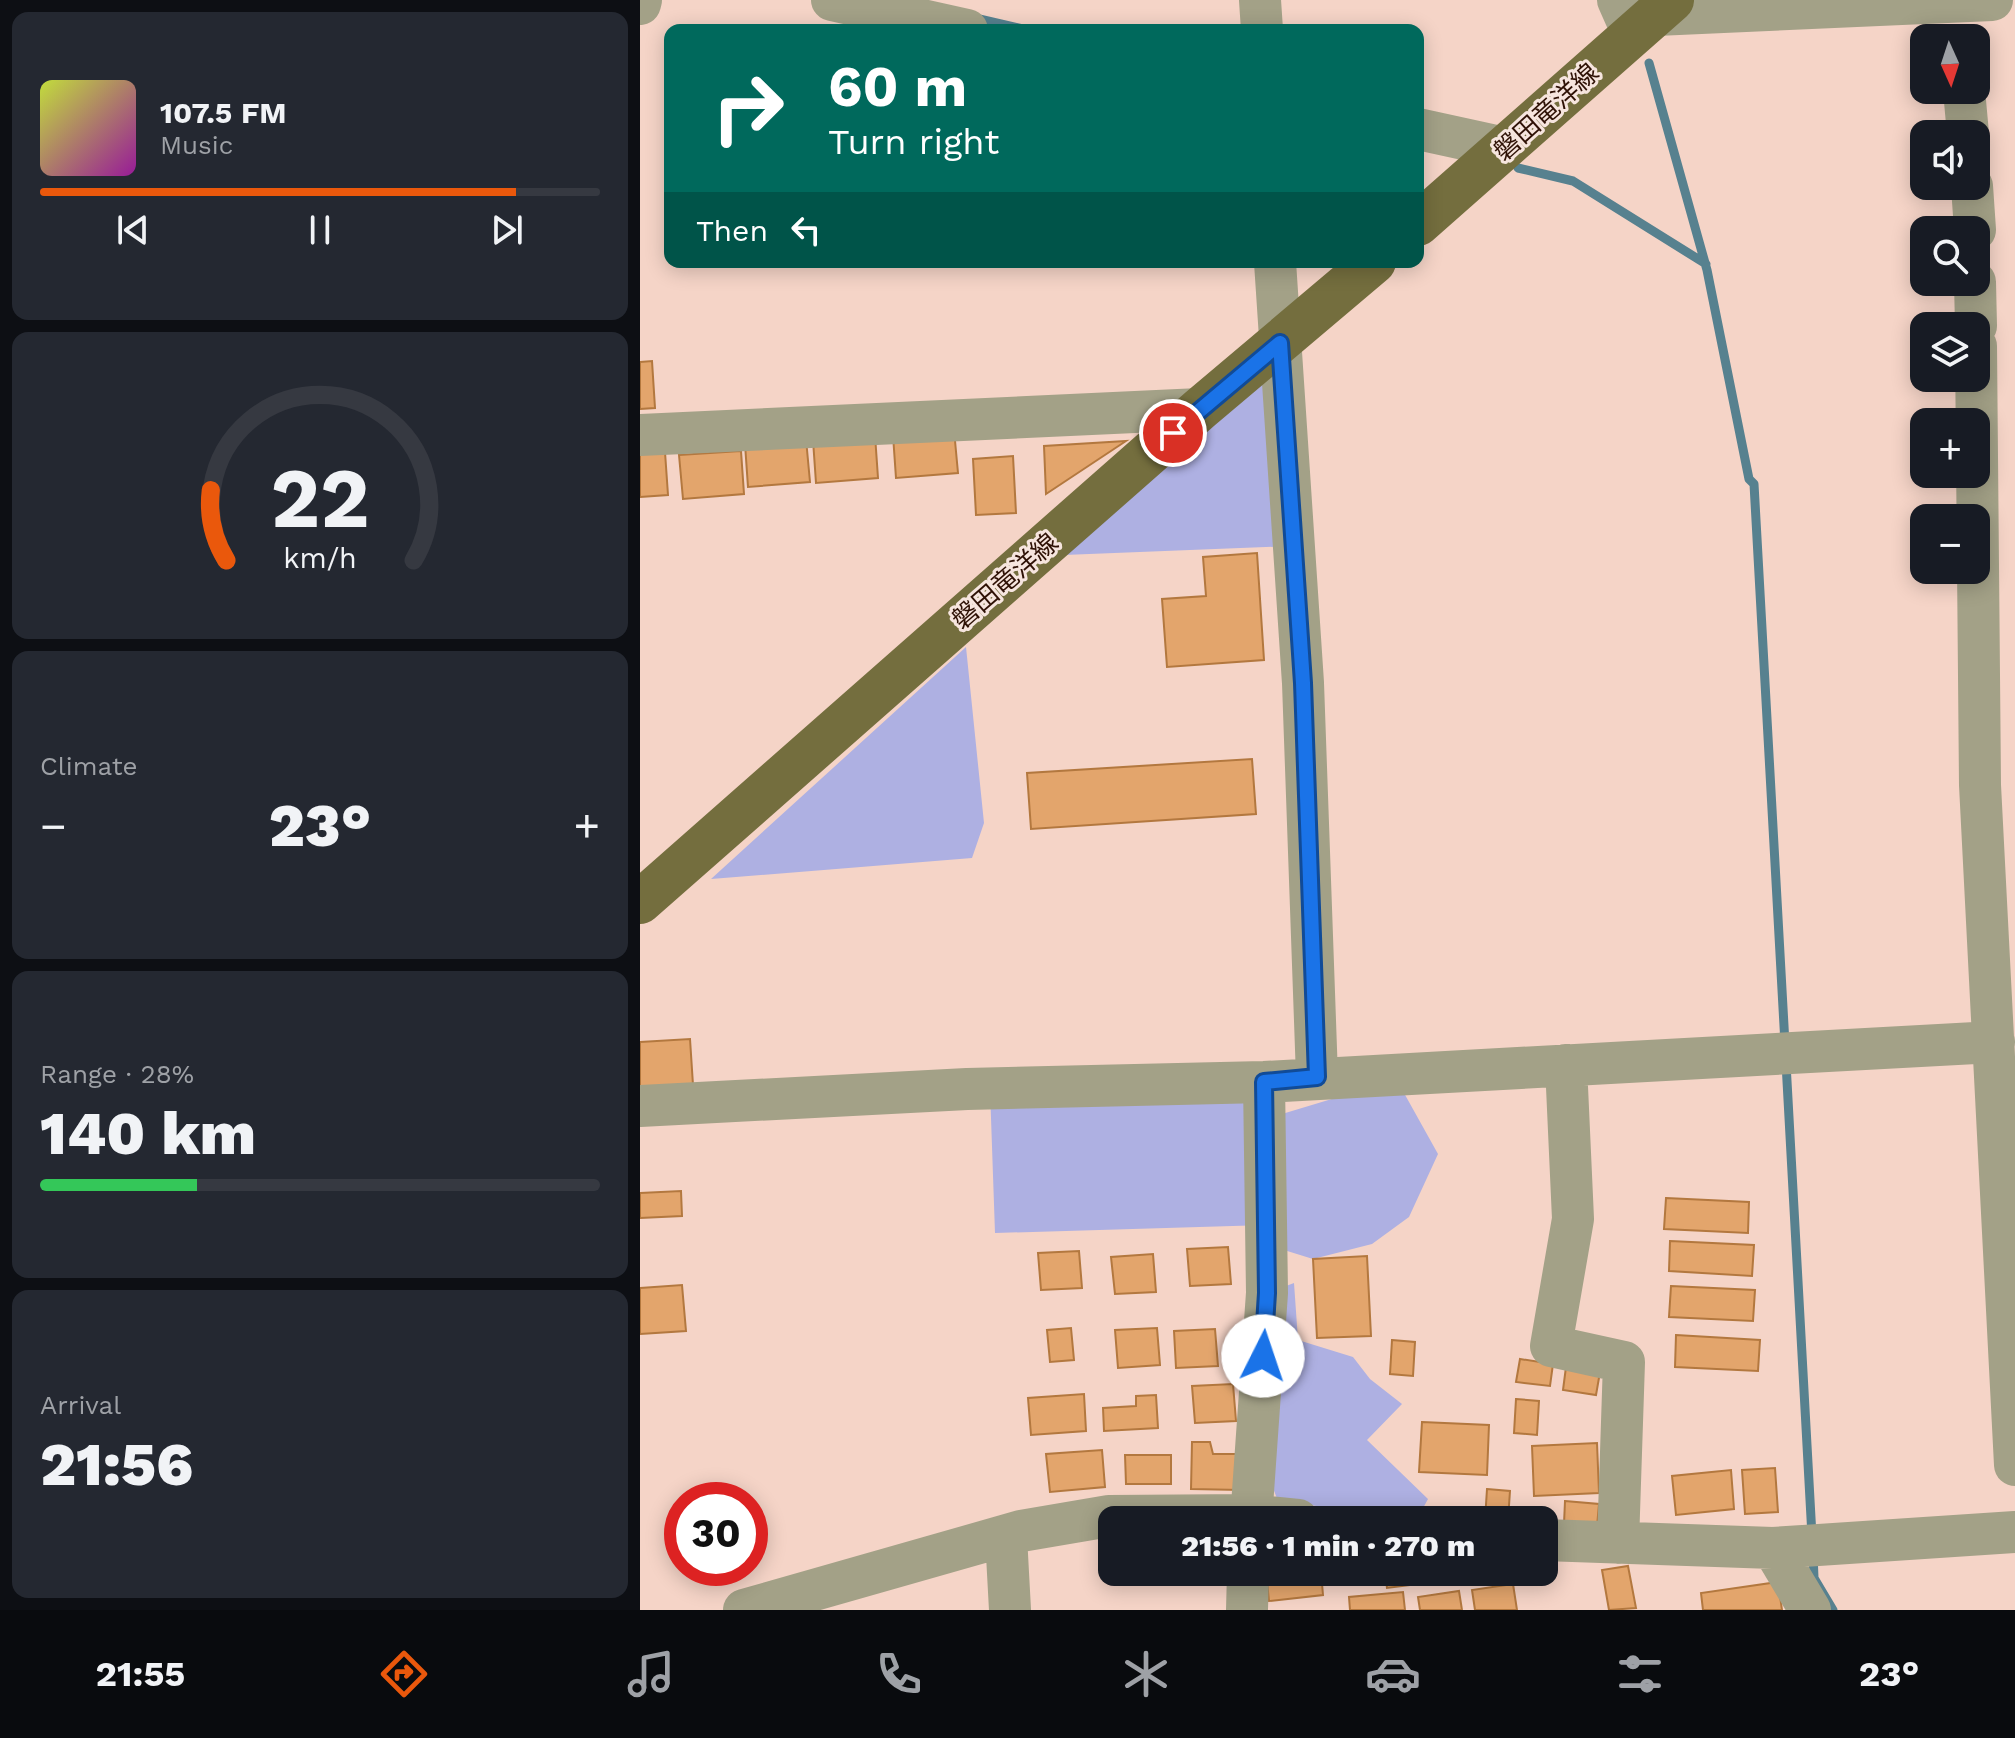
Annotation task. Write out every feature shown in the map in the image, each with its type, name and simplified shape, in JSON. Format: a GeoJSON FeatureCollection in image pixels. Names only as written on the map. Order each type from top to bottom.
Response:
{"type":"FeatureCollection","features":[{"type":"Feature","properties":{"kind":"main road","name":"磐田竜洋線"},"geometry":{"type":"LineString","coordinates":[[1424,219],[1505,148],[1645,12]]}},
{"type":"Feature","properties":{"kind":"main road","name":"磐田竜洋線"},"geometry":{"type":"LineString","coordinates":[[640,902],[1200,409],[1367,268]]}},
{"type":"Feature","properties":{"kind":"street"},"geometry":{"type":"LineString","coordinates":[[832,0],[880,5],[946,24]]}},
{"type":"Feature","properties":{"kind":"street"},"geometry":{"type":"LineString","coordinates":[[1260,0],[1262,24]]}},
{"type":"Feature","properties":{"kind":"street"},"geometry":{"type":"LineString","coordinates":[[1645,12],[1966,10]]}},
{"type":"Feature","properties":{"kind":"street"},"geometry":{"type":"LineString","coordinates":[[1424,130],[1505,148]]}},
{"type":"Feature","properties":{"kind":"street"},"geometry":{"type":"LineString","coordinates":[[1275,268],[1303,683],[1317,1077]]}},
{"type":"Feature","properties":{"kind":"street"},"geometry":{"type":"LineString","coordinates":[[1978,392],[1997,784],[1994,1042],[2015,1465]]}},
{"type":"Feature","properties":{"kind":"street"},"geometry":{"type":"LineString","coordinates":[[640,435],[1200,409]]}},
{"type":"Feature","properties":{"kind":"street"},"geometry":{"type":"LineString","coordinates":[[640,1106],[967,1089],[1264,1082],[1994,1042]]}},
{"type":"Feature","properties":{"kind":"street"},"geometry":{"type":"LineString","coordinates":[[1566,1065],[1573,1219],[1551,1346],[1624,1362],[1618,1543]]}},
{"type":"Feature","properties":{"kind":"street"},"geometry":{"type":"LineString","coordinates":[[1252,1506],[1267,1293],[1264,1082]]}},
{"type":"Feature","properties":{"kind":"street"},"geometry":{"type":"LineString","coordinates":[[744,1610],[1006,1536],[1098,1518]]}},
{"type":"Feature","properties":{"kind":"street"},"geometry":{"type":"LineString","coordinates":[[1558,1541],[1773,1548],[2015,1532]]}},
{"type":"Feature","properties":{"kind":"street"},"geometry":{"type":"LineString","coordinates":[[1006,1536],[1010,1610]]}},
{"type":"Feature","properties":{"kind":"street"},"geometry":{"type":"LineString","coordinates":[[1773,1548],[1810,1610]]}},
{"type":"Feature","properties":{"kind":"street"},"geometry":{"type":"LineString","coordinates":[[1247,1610],[1248,1586]]}},
{"type":"Feature","properties":{"kind":"shaded area"},"geometry":{"type":"Polygon","coordinates":[[[1271,372],[1293,546],[1064,555],[1271,372]]]}},
{"type":"Feature","properties":{"kind":"shaded area"},"geometry":{"type":"Polygon","coordinates":[[[966,647],[984,823],[972,858],[711,879],[966,647]]]}},
{"type":"Feature","properties":{"kind":"shaded area"},"geometry":{"type":"Polygon","coordinates":[[[1264,1082],[1282,1114],[1355,1092],[1404,1093],[1438,1154],[1409,1217],[1372,1244],[1313,1259],[1284,1250],[1266,1225],[995,1233],[990,1089],[1264,1082]]]}},
{"type":"Feature","properties":{"kind":"shaded area"},"geometry":{"type":"Polygon","coordinates":[[[1294,1283],[1298,1340],[1353,1357],[1370,1379],[1402,1404],[1367,1440],[1428,1499],[1424,1506],[1317,1506],[1278,1501],[1256,1444],[1267,1293],[1294,1283]]]}},
{"type":"Feature","properties":{"kind":"building"},"geometry":{"type":"Polygon","coordinates":[[[652,361],[655,408],[640,409],[640,362],[652,361]]]}},
{"type":"Feature","properties":{"kind":"building"},"geometry":{"type":"Polygon","coordinates":[[[954,430],[958,473],[896,478],[893,435],[954,430]]]}},
{"type":"Feature","properties":{"kind":"building"},"geometry":{"type":"Polygon","coordinates":[[[875,435],[878,478],[816,483],[813,440],[875,435]]]}},
{"type":"Feature","properties":{"kind":"building"},"geometry":{"type":"Polygon","coordinates":[[[806,439],[810,482],[748,487],[745,444],[806,439]]]}},
{"type":"Feature","properties":{"kind":"building"},"geometry":{"type":"Polygon","coordinates":[[[1126,441],[1046,494],[1044,446],[1126,441]]]}},
{"type":"Feature","properties":{"kind":"building"},"geometry":{"type":"Polygon","coordinates":[[[741,451],[744,494],[683,499],[679,455],[741,451]]]}},
{"type":"Feature","properties":{"kind":"building"},"geometry":{"type":"Polygon","coordinates":[[[665,452],[668,495],[640,497],[640,454],[665,452]]]}},
{"type":"Feature","properties":{"kind":"building"},"geometry":{"type":"Polygon","coordinates":[[[1013,456],[1016,513],[976,515],[973,459],[1013,456]]]}},
{"type":"Feature","properties":{"kind":"building"},"geometry":{"type":"Polygon","coordinates":[[[1257,553],[1264,660],[1167,667],[1162,599],[1206,596],[1203,557],[1257,553]]]}},
{"type":"Feature","properties":{"kind":"building"},"geometry":{"type":"Polygon","coordinates":[[[1252,759],[1256,814],[1031,829],[1027,773],[1252,759]]]}},
{"type":"Feature","properties":{"kind":"building"},"geometry":{"type":"Polygon","coordinates":[[[690,1039],[693,1085],[640,1089],[640,1042],[690,1039]]]}},
{"type":"Feature","properties":{"kind":"building"},"geometry":{"type":"Polygon","coordinates":[[[681,1191],[682,1216],[640,1218],[640,1193],[681,1191]]]}},
{"type":"Feature","properties":{"kind":"building"},"geometry":{"type":"Polygon","coordinates":[[[1666,1198],[1749,1202],[1748,1233],[1664,1229],[1666,1198]]]}},
{"type":"Feature","properties":{"kind":"building"},"geometry":{"type":"Polygon","coordinates":[[[1670,1241],[1754,1245],[1752,1276],[1669,1271],[1670,1241]]]}},
{"type":"Feature","properties":{"kind":"building"},"geometry":{"type":"Polygon","coordinates":[[[1228,1247],[1231,1284],[1190,1286],[1187,1249],[1228,1247]]]}},
{"type":"Feature","properties":{"kind":"building"},"geometry":{"type":"Polygon","coordinates":[[[1079,1251],[1082,1288],[1041,1290],[1038,1253],[1079,1251]]]}},
{"type":"Feature","properties":{"kind":"building"},"geometry":{"type":"Polygon","coordinates":[[[1153,1254],[1156,1292],[1115,1294],[1111,1257],[1153,1254]]]}},
{"type":"Feature","properties":{"kind":"building"},"geometry":{"type":"Polygon","coordinates":[[[1367,1256],[1371,1336],[1317,1338],[1313,1259],[1367,1256]]]}},
{"type":"Feature","properties":{"kind":"building"},"geometry":{"type":"Polygon","coordinates":[[[682,1285],[686,1331],[640,1334],[640,1288],[682,1285]]]}},
{"type":"Feature","properties":{"kind":"building"},"geometry":{"type":"Polygon","coordinates":[[[1671,1286],[1755,1290],[1753,1321],[1669,1317],[1671,1286]]]}},
{"type":"Feature","properties":{"kind":"building"},"geometry":{"type":"Polygon","coordinates":[[[1071,1328],[1074,1360],[1050,1362],[1047,1330],[1071,1328]]]}},
{"type":"Feature","properties":{"kind":"building"},"geometry":{"type":"Polygon","coordinates":[[[1157,1328],[1160,1365],[1118,1368],[1115,1330],[1157,1328]]]}},
{"type":"Feature","properties":{"kind":"building"},"geometry":{"type":"Polygon","coordinates":[[[1215,1329],[1218,1366],[1176,1368],[1174,1331],[1215,1329]]]}},
{"type":"Feature","properties":{"kind":"building"},"geometry":{"type":"Polygon","coordinates":[[[1676,1335],[1760,1340],[1758,1371],[1675,1367],[1676,1335]]]}},
{"type":"Feature","properties":{"kind":"building"},"geometry":{"type":"Polygon","coordinates":[[[1392,1340],[1415,1342],[1413,1376],[1390,1374],[1392,1340]]]}},
{"type":"Feature","properties":{"kind":"building"},"geometry":{"type":"Polygon","coordinates":[[[1520,1359],[1553,1364],[1550,1386],[1516,1382],[1520,1359]]]}},
{"type":"Feature","properties":{"kind":"building"},"geometry":{"type":"Polygon","coordinates":[[[1566,1367],[1600,1372],[1596,1395],[1563,1390],[1566,1367]]]}},
{"type":"Feature","properties":{"kind":"building"},"geometry":{"type":"Polygon","coordinates":[[[1233,1384],[1236,1421],[1195,1423],[1192,1386],[1233,1384]]]}},
{"type":"Feature","properties":{"kind":"building"},"geometry":{"type":"Polygon","coordinates":[[[1084,1394],[1086,1431],[1031,1435],[1028,1398],[1084,1394]]]}},
{"type":"Feature","properties":{"kind":"building"},"geometry":{"type":"Polygon","coordinates":[[[1156,1395],[1158,1428],[1104,1431],[1103,1408],[1136,1406],[1136,1396],[1156,1395]]]}},
{"type":"Feature","properties":{"kind":"building"},"geometry":{"type":"Polygon","coordinates":[[[1516,1399],[1539,1401],[1537,1435],[1514,1433],[1516,1399]]]}},
{"type":"Feature","properties":{"kind":"building"},"geometry":{"type":"Polygon","coordinates":[[[1422,1422],[1489,1425],[1487,1475],[1419,1472],[1422,1422]]]}},
{"type":"Feature","properties":{"kind":"building"},"geometry":{"type":"Polygon","coordinates":[[[1192,1442],[1210,1442],[1213,1454],[1241,1454],[1241,1490],[1191,1489],[1192,1442]]]}},
{"type":"Feature","properties":{"kind":"building"},"geometry":{"type":"Polygon","coordinates":[[[1597,1443],[1599,1493],[1534,1496],[1532,1446],[1597,1443]]]}},
{"type":"Feature","properties":{"kind":"building"},"geometry":{"type":"Polygon","coordinates":[[[1102,1450],[1105,1487],[1050,1492],[1046,1454],[1102,1450]]]}},
{"type":"Feature","properties":{"kind":"building"},"geometry":{"type":"Polygon","coordinates":[[[1125,1455],[1171,1455],[1171,1484],[1126,1484],[1125,1455]]]}},
{"type":"Feature","properties":{"kind":"building"},"geometry":{"type":"Polygon","coordinates":[[[1775,1468],[1778,1512],[1745,1514],[1742,1470],[1775,1468]]]}},
{"type":"Feature","properties":{"kind":"building"},"geometry":{"type":"Polygon","coordinates":[[[1731,1470],[1734,1509],[1676,1515],[1672,1476],[1731,1470]]]}},
{"type":"Feature","properties":{"kind":"building"},"geometry":{"type":"Polygon","coordinates":[[[1487,1489],[1510,1491],[1509,1506],[1486,1506],[1487,1489]]]}},
{"type":"Feature","properties":{"kind":"building"},"geometry":{"type":"Polygon","coordinates":[[[1565,1501],[1599,1504],[1597,1526],[1564,1524],[1565,1501]]]}},
{"type":"Feature","properties":{"kind":"building"},"geometry":{"type":"Polygon","coordinates":[[[1628,1566],[1636,1608],[1609,1610],[1602,1570],[1628,1566]]]}},
{"type":"Feature","properties":{"kind":"building"},"geometry":{"type":"Polygon","coordinates":[[[1778,1582],[1782,1610],[1703,1610],[1701,1593],[1778,1582]]]}},
{"type":"Feature","properties":{"kind":"building"},"geometry":{"type":"Polygon","coordinates":[[[1267,1586],[1322,1586],[1323,1595],[1269,1601],[1267,1586]]]}},
{"type":"Feature","properties":{"kind":"building"},"geometry":{"type":"Polygon","coordinates":[[[1513,1586],[1517,1610],[1475,1610],[1472,1590],[1513,1586]]]}},
{"type":"Feature","properties":{"kind":"building"},"geometry":{"type":"Polygon","coordinates":[[[1459,1591],[1462,1610],[1420,1610],[1418,1597],[1459,1591]]]}},
{"type":"Feature","properties":{"kind":"building"},"geometry":{"type":"Polygon","coordinates":[[[1403,1592],[1405,1610],[1350,1610],[1349,1597],[1403,1592]]]}},
{"type":"Feature","properties":{"kind":"waterway"},"geometry":{"type":"LineString","coordinates":[[975,18],[1001,24]]}},
{"type":"Feature","properties":{"kind":"waterway"},"geometry":{"type":"LineString","coordinates":[[1649,63],[1707,270],[1749,479],[1754,484],[1785,1044]]}},
{"type":"Feature","properties":{"kind":"waterway"},"geometry":{"type":"LineString","coordinates":[[1518,168],[1573,181],[1706,264]]}},
{"type":"Feature","properties":{"kind":"waterway"},"geometry":{"type":"LineString","coordinates":[[1786,1063],[1812,1536]]}},
{"type":"Feature","properties":{"kind":"waterway"},"geometry":{"type":"LineString","coordinates":[[1813,1554],[1814,1578],[1833,1610]]}},
{"type":"Feature","properties":{"kind":"route"},"geometry":{"type":"LineString","coordinates":[[1173,433],[1280,343],[1303,683],[1317,1077],[1264,1082],[1267,1293],[1263,1356]]}}]}
